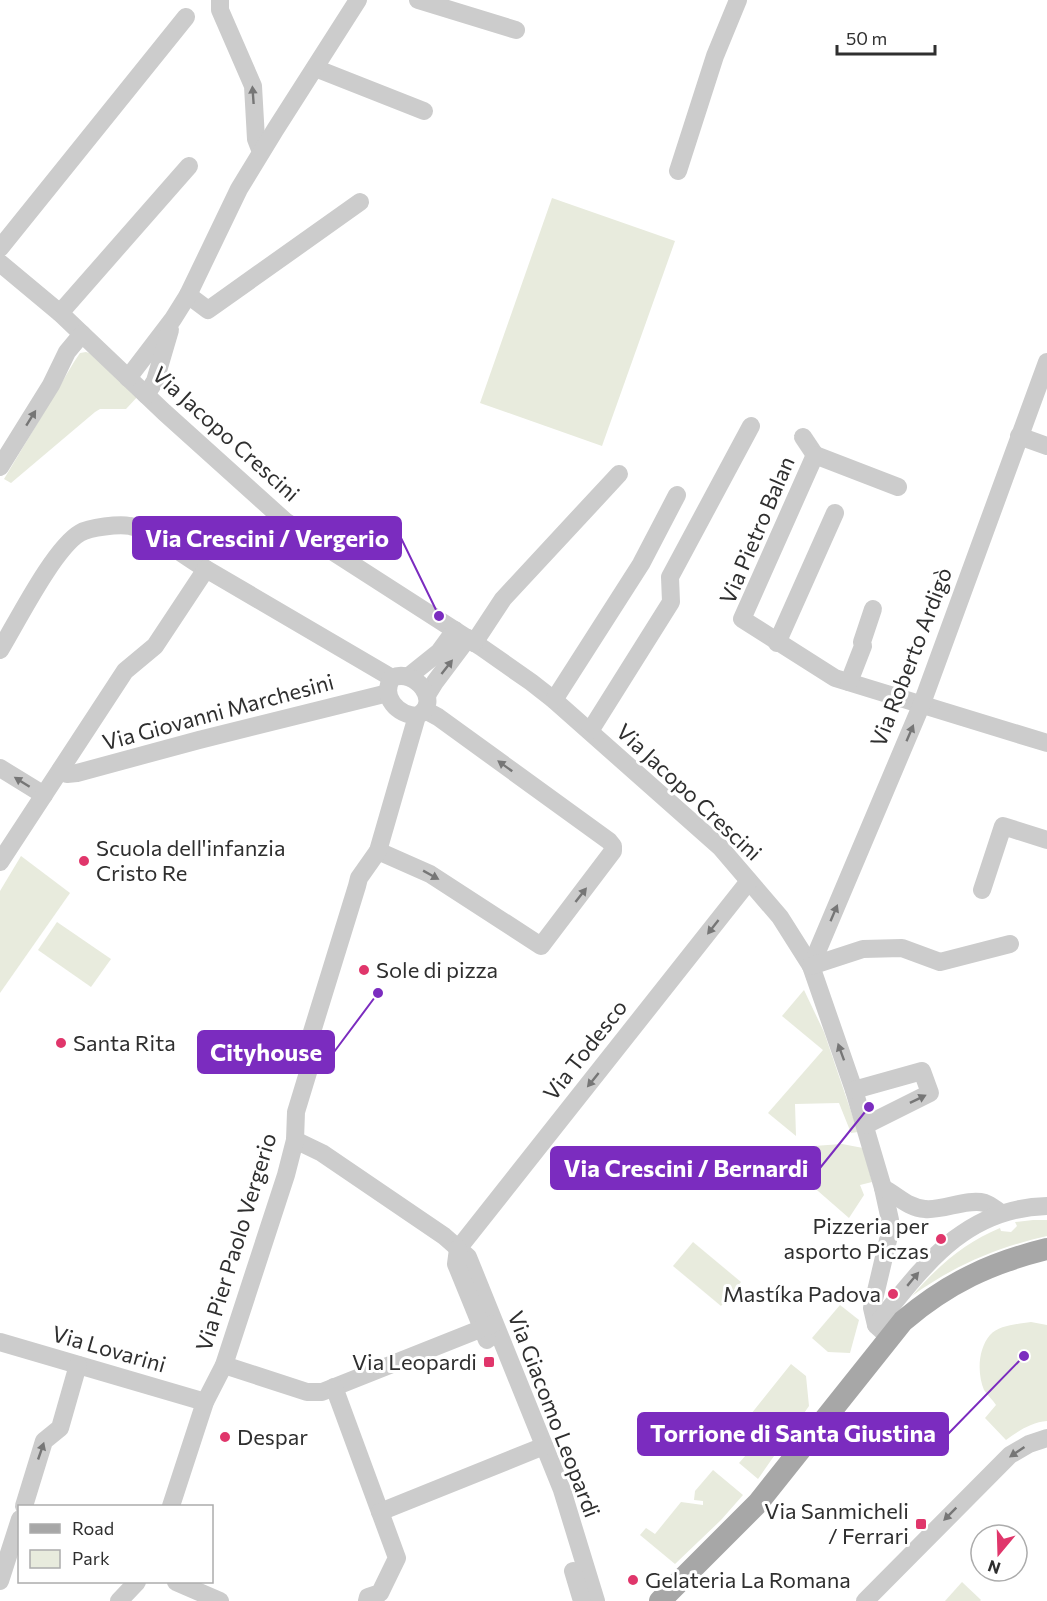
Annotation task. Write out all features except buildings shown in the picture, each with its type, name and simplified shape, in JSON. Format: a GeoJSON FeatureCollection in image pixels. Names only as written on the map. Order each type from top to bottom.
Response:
{"type":"FeatureCollection","features":[{"type":"Feature","properties":{"kind":"main road"},"geometry":{"type":"LineString","coordinates":[[660,1601],[758,1503],[882,1331],[903,1321],[923,1304],[959,1280],[984,1268],[1047,1250]]}},
{"type":"Feature","properties":{"kind":"street"},"geometry":{"type":"LineString","coordinates":[[220,0],[220,10],[253,86],[255,137],[261,152]]}},
{"type":"Feature","properties":{"kind":"street"},"geometry":{"type":"LineString","coordinates":[[128,378],[173,319],[188,295],[239,189],[358,0]]}},
{"type":"Feature","properties":{"kind":"street"},"geometry":{"type":"LineString","coordinates":[[418,0],[516,30]]}},
{"type":"Feature","properties":{"kind":"street"},"geometry":{"type":"LineString","coordinates":[[678,171],[715,56],[738,0]]}},
{"type":"Feature","properties":{"kind":"street"},"geometry":{"type":"LineString","coordinates":[[0,248],[186,17]]}},
{"type":"Feature","properties":{"kind":"street"},"geometry":{"type":"LineString","coordinates":[[315,68],[424,111]]}},
{"type":"Feature","properties":{"kind":"street"},"geometry":{"type":"LineString","coordinates":[[60,313],[189,166]]}},
{"type":"Feature","properties":{"kind":"street"},"geometry":{"type":"LineString","coordinates":[[188,295],[208,310],[360,202]]}},
{"type":"Feature","properties":{"kind":"street","name":"Via Jacopo Crescini"},"geometry":{"type":"LineString","coordinates":[[0,263],[60,313],[146,395],[285,521],[465,637],[554,700],[720,847],[780,917],[811,966],[866,1125],[883,1188],[890,1220],[889,1236],[872,1308],[882,1331]]}},
{"type":"Feature","properties":{"kind":"street"},"geometry":{"type":"LineString","coordinates":[[146,395],[155,381],[173,319]]}},
{"type":"Feature","properties":{"kind":"street"},"geometry":{"type":"LineString","coordinates":[[0,467],[51,385],[67,352],[82,334]]}},
{"type":"Feature","properties":{"kind":"street","name":"Via Roberto Ardigò"},"geometry":{"type":"LineString","coordinates":[[811,966],[921,706],[1047,362]]}},
{"type":"Feature","properties":{"kind":"street"},"geometry":{"type":"LineString","coordinates":[[590,731],[671,602],[670,577],[751,426]]}},
{"type":"Feature","properties":{"kind":"street"},"geometry":{"type":"LineString","coordinates":[[1021,430],[1047,434]]}},
{"type":"Feature","properties":{"kind":"street"},"geometry":{"type":"LineString","coordinates":[[1021,430],[1047,446]]}},
{"type":"Feature","properties":{"kind":"street","name":"Via Pietro Balan"},"geometry":{"type":"LineString","coordinates":[[803,437],[815,455],[898,488]]}},
{"type":"Feature","properties":{"kind":"street","name":"Via Pietro Balan"},"geometry":{"type":"LineString","coordinates":[[815,455],[742,619],[825,674],[921,706],[1047,743]]}},
{"type":"Feature","properties":{"kind":"street"},"geometry":{"type":"LineString","coordinates":[[396,682],[465,637],[620,474]]}},
{"type":"Feature","properties":{"kind":"street"},"geometry":{"type":"LineString","coordinates":[[554,700],[641,564],[677,495]]}},
{"type":"Feature","properties":{"kind":"street"},"geometry":{"type":"LineString","coordinates":[[777,643],[835,513]]}},
{"type":"Feature","properties":{"kind":"street"},"geometry":{"type":"LineString","coordinates":[[0,650],[61,551],[81,532],[131,525],[147,532],[396,682],[418,682],[423,707]]}},
{"type":"Feature","properties":{"kind":"street"},"geometry":{"type":"LineString","coordinates":[[0,862],[125,671],[155,646],[206,569]]}},
{"type":"Feature","properties":{"kind":"street"},"geometry":{"type":"LineString","coordinates":[[849,682],[863,646],[862,642],[873,609]]}},
{"type":"Feature","properties":{"kind":"street","name":"Via Pier Paolo Vergerio"},"geometry":{"type":"LineString","coordinates":[[171,1505],[205,1402],[224,1365],[286,1175],[295,1140],[296,1112],[310,1066],[307,1048],[309,1038],[359,878],[378,851],[423,707],[435,682],[465,637]]}},
{"type":"Feature","properties":{"kind":"street"},"geometry":{"type":"LineString","coordinates":[[378,851],[430,874],[541,946],[613,851],[613,846],[609,841],[423,707],[400,711],[394,706],[396,682]]}},
{"type":"Feature","properties":{"kind":"street","name":"Via Giovanni Marchesini"},"geometry":{"type":"LineString","coordinates":[[61,769],[68,774],[77,773],[396,682]]}},
{"type":"Feature","properties":{"kind":"street"},"geometry":{"type":"LineString","coordinates":[[0,768],[44,795]]}},
{"type":"Feature","properties":{"kind":"street"},"geometry":{"type":"LineString","coordinates":[[982,890],[1003,826],[1047,840]]}},
{"type":"Feature","properties":{"kind":"street","name":"Via Todesco"},"geometry":{"type":"LineString","coordinates":[[458,1249],[749,881]]}},
{"type":"Feature","properties":{"kind":"street"},"geometry":{"type":"LineString","coordinates":[[811,966],[863,949],[902,948],[940,962],[1010,944]]}},
{"type":"Feature","properties":{"kind":"street"},"geometry":{"type":"LineString","coordinates":[[854,1090],[922,1071],[925,1078],[930,1094],[866,1125]]}},
{"type":"Feature","properties":{"kind":"street"},"geometry":{"type":"LineString","coordinates":[[295,1140],[331,1160],[444,1236],[458,1249]]}},
{"type":"Feature","properties":{"kind":"street"},"geometry":{"type":"LineString","coordinates":[[883,1188],[914,1207],[925,1209],[942,1208],[953,1204],[986,1203],[1001,1213]]}},
{"type":"Feature","properties":{"kind":"street"},"geometry":{"type":"LineString","coordinates":[[882,1331],[934,1256],[959,1234],[978,1222],[1001,1213],[1030,1206],[1047,1206]]}},
{"type":"Feature","properties":{"kind":"street","name":"Via Giacomo Leopardi"},"geometry":{"type":"LineString","coordinates":[[458,1249],[456,1264],[488,1326],[538,1448],[562,1490],[596,1601]]}},
{"type":"Feature","properties":{"kind":"street"},"geometry":{"type":"LineString","coordinates":[[224,1365],[307,1392],[322,1392],[488,1326]]}},
{"type":"Feature","properties":{"kind":"street","name":"Via Lovarini"},"geometry":{"type":"LineString","coordinates":[[0,1342],[205,1402]]}},
{"type":"Feature","properties":{"kind":"street"},"geometry":{"type":"LineString","coordinates":[[24,1505],[44,1441],[60,1428],[78,1365]]}},
{"type":"Feature","properties":{"kind":"street"},"geometry":{"type":"LineString","coordinates":[[334,1387],[397,1558],[380,1593],[368,1597],[367,1601]]}},
{"type":"Feature","properties":{"kind":"street"},"geometry":{"type":"LineString","coordinates":[[865,1601],[1010,1455],[1029,1444],[1047,1438]]}},
{"type":"Feature","properties":{"kind":"street"},"geometry":{"type":"LineString","coordinates":[[380,1512],[538,1448]]}},
{"type":"Feature","properties":{"kind":"street","name":"Via Giacomo Leopardi"},"geometry":{"type":"LineString","coordinates":[[538,1448],[582,1601]]}},
{"type":"Feature","properties":{"kind":"street"},"geometry":{"type":"LineString","coordinates":[[0,1581],[18,1525]]}},
{"type":"Feature","properties":{"kind":"street"},"geometry":{"type":"LineString","coordinates":[[119,1601],[135,1583]]}},
{"type":"Feature","properties":{"kind":"street"},"geometry":{"type":"LineString","coordinates":[[180,1583],[220,1601]]}},
{"type":"Feature","properties":{"kind":"green space"},"geometry":{"type":"Polygon","coordinates":[[[552,198],[675,241],[602,446],[480,403],[552,198]]]}},
{"type":"Feature","properties":{"kind":"green space"},"geometry":{"type":"Polygon","coordinates":[[[80,353],[92,354],[139,395],[126,409],[100,409],[95,412],[11,483],[4,479],[74,362],[80,353]]]}},
{"type":"Feature","properties":{"kind":"green space"},"geometry":{"type":"Polygon","coordinates":[[[21,856],[70,893],[0,993],[0,891],[21,856]]]}},
{"type":"Feature","properties":{"kind":"green space"},"geometry":{"type":"Polygon","coordinates":[[[57,922],[111,959],[91,987],[38,950],[57,922]]]}},
{"type":"Feature","properties":{"kind":"green space"},"geometry":{"type":"Polygon","coordinates":[[[804,990],[824,1032],[858,1132],[851,1133],[839,1103],[795,1104],[796,1136],[768,1113],[823,1050],[782,1016],[804,990]]]}},
{"type":"Feature","properties":{"kind":"green space"},"geometry":{"type":"Polygon","coordinates":[[[842,1144],[863,1148],[872,1182],[860,1185],[864,1195],[849,1218],[779,1157],[785,1148],[842,1144]]]}},
{"type":"Feature","properties":{"kind":"green space"},"geometry":{"type":"Polygon","coordinates":[[[1047,1220],[1047,1236],[976,1259],[912,1296],[942,1265],[963,1248],[1000,1228],[1001,1231],[1011,1232],[1017,1226],[1015,1222],[1047,1220]]]}},
{"type":"Feature","properties":{"kind":"green space"},"geometry":{"type":"Polygon","coordinates":[[[693,1242],[741,1282],[721,1306],[673,1266],[693,1242]]]}},
{"type":"Feature","properties":{"kind":"green space"},"geometry":{"type":"Polygon","coordinates":[[[840,1305],[859,1320],[850,1353],[828,1352],[812,1338],[840,1305]]]}},
{"type":"Feature","properties":{"kind":"green space"},"geometry":{"type":"Polygon","coordinates":[[[1031,1322],[1047,1325],[1047,1421],[1020,1430],[1006,1440],[985,1418],[996,1405],[984,1390],[980,1369],[981,1354],[990,1335],[998,1329],[1031,1322]]]}},
{"type":"Feature","properties":{"kind":"green space"},"geometry":{"type":"Polygon","coordinates":[[[791,1364],[806,1376],[809,1406],[758,1479],[739,1463],[768,1430],[751,1414],[791,1364]]]}},
{"type":"Feature","properties":{"kind":"green space"},"geometry":{"type":"Polygon","coordinates":[[[713,1470],[743,1495],[721,1520],[675,1564],[640,1535],[646,1528],[655,1534],[681,1502],[703,1505],[703,1501],[694,1500],[695,1491],[713,1470]]]}},
{"type":"Feature","properties":{"kind":"green space"},"geometry":{"type":"Polygon","coordinates":[[[962,1582],[981,1600],[980,1601],[945,1601],[962,1582]]]}},
{"type":"Feature","properties":{"kind":"place","name":"Via Crescini / Vergerio"},"geometry":{"type":"Point","coordinates":[439,616]}},
{"type":"Feature","properties":{"kind":"place","name":"Scuola dell'infanzia Cristo Re"},"geometry":{"type":"Point","coordinates":[84,861]}},
{"type":"Feature","properties":{"kind":"place","name":"Sole di pizza"},"geometry":{"type":"Point","coordinates":[364,970]}},
{"type":"Feature","properties":{"kind":"place","name":"Cityhouse"},"geometry":{"type":"Point","coordinates":[378,993]}},
{"type":"Feature","properties":{"kind":"place","name":"Santa Rita"},"geometry":{"type":"Point","coordinates":[61,1043]}},
{"type":"Feature","properties":{"kind":"place","name":"Via Crescini / Bernardi"},"geometry":{"type":"Point","coordinates":[869,1107]}},
{"type":"Feature","properties":{"kind":"place","name":"Pizzeria per asporto Piczas"},"geometry":{"type":"Point","coordinates":[941,1239]}},
{"type":"Feature","properties":{"kind":"place","name":"Mastíka Padova"},"geometry":{"type":"Point","coordinates":[893,1294]}},
{"type":"Feature","properties":{"kind":"place","name":"Torrione di Santa Giustina"},"geometry":{"type":"Point","coordinates":[1024,1356]}},
{"type":"Feature","properties":{"kind":"place","name":"Via Leopardi"},"geometry":{"type":"Point","coordinates":[489,1362]}},
{"type":"Feature","properties":{"kind":"place","name":"Despar"},"geometry":{"type":"Point","coordinates":[225,1437]}},
{"type":"Feature","properties":{"kind":"place","name":"Via Sanmicheli / Ferrari"},"geometry":{"type":"Point","coordinates":[921,1524]}},
{"type":"Feature","properties":{"kind":"place","name":"Gelateria La Romana"},"geometry":{"type":"Point","coordinates":[633,1580]}}]}
